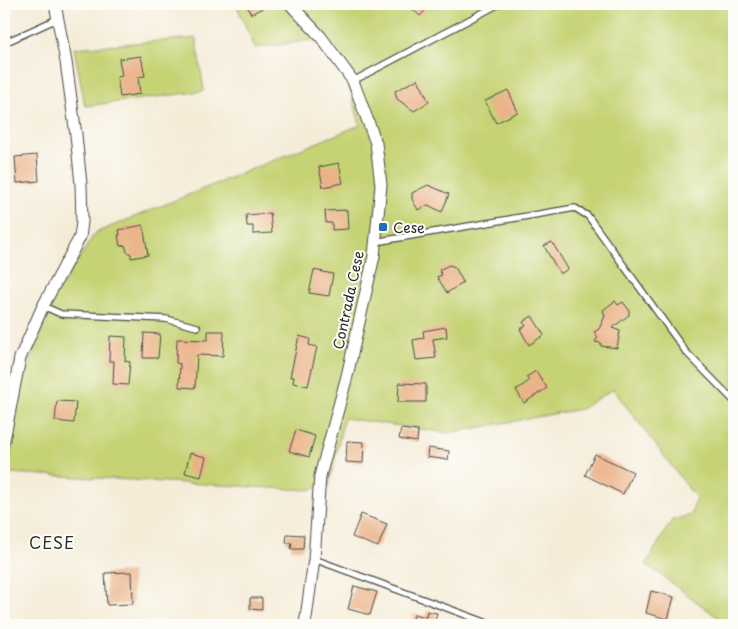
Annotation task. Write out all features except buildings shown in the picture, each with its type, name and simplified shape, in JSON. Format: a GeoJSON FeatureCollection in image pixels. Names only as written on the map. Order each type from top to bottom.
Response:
{"type":"FeatureCollection","features":[{"type":"Feature","properties":{"kind":"street"},"geometry":{"type":"LineString","coordinates":[[4,440],[20,358],[43,306],[80,238],[82,222],[81,184],[76,135],[66,62],[55,4]]}},
{"type":"Feature","properties":{"kind":"street","name":"Contrada Cese"},"geometry":{"type":"LineString","coordinates":[[290,4],[320,37],[353,81],[376,143],[381,185],[374,256],[361,316],[320,476],[314,559],[305,625]]}},
{"type":"Feature","properties":{"kind":"lane"},"geometry":{"type":"LineString","coordinates":[[353,81],[499,4]]}},
{"type":"Feature","properties":{"kind":"lane"},"geometry":{"type":"LineString","coordinates":[[4,43],[57,19]]}},
{"type":"Feature","properties":{"kind":"lane"},"geometry":{"type":"LineString","coordinates":[[375,242],[574,208],[588,216],[686,352],[734,401]]}},
{"type":"Feature","properties":{"kind":"lane"},"geometry":{"type":"LineString","coordinates":[[43,306],[61,314],[166,319],[197,327]]}},
{"type":"Feature","properties":{"kind":"lane"},"geometry":{"type":"LineString","coordinates":[[314,559],[493,625]]}},
{"type":"Feature","properties":{"kind":"green space"},"geometry":{"type":"Polygon","coordinates":[[[236,4],[734,4],[734,625],[728,625],[646,564],[672,520],[691,515],[696,498],[613,389],[581,409],[448,433],[344,418],[329,486],[308,490],[8,473],[19,389],[53,300],[95,233],[360,125],[348,82],[314,40],[255,48],[236,4]]]}},
{"type":"Feature","properties":{"kind":"green space"},"geometry":{"type":"Polygon","coordinates":[[[196,38],[204,91],[85,106],[74,48],[196,38]]]}},
{"type":"Feature","properties":{"kind":"place","name":"Cese"},"geometry":{"type":"Point","coordinates":[383,227]}},
{"type":"Feature","properties":{"kind":"district","name":"CESE"},"geometry":{"type":"Point","coordinates":[52,542]}}]}
